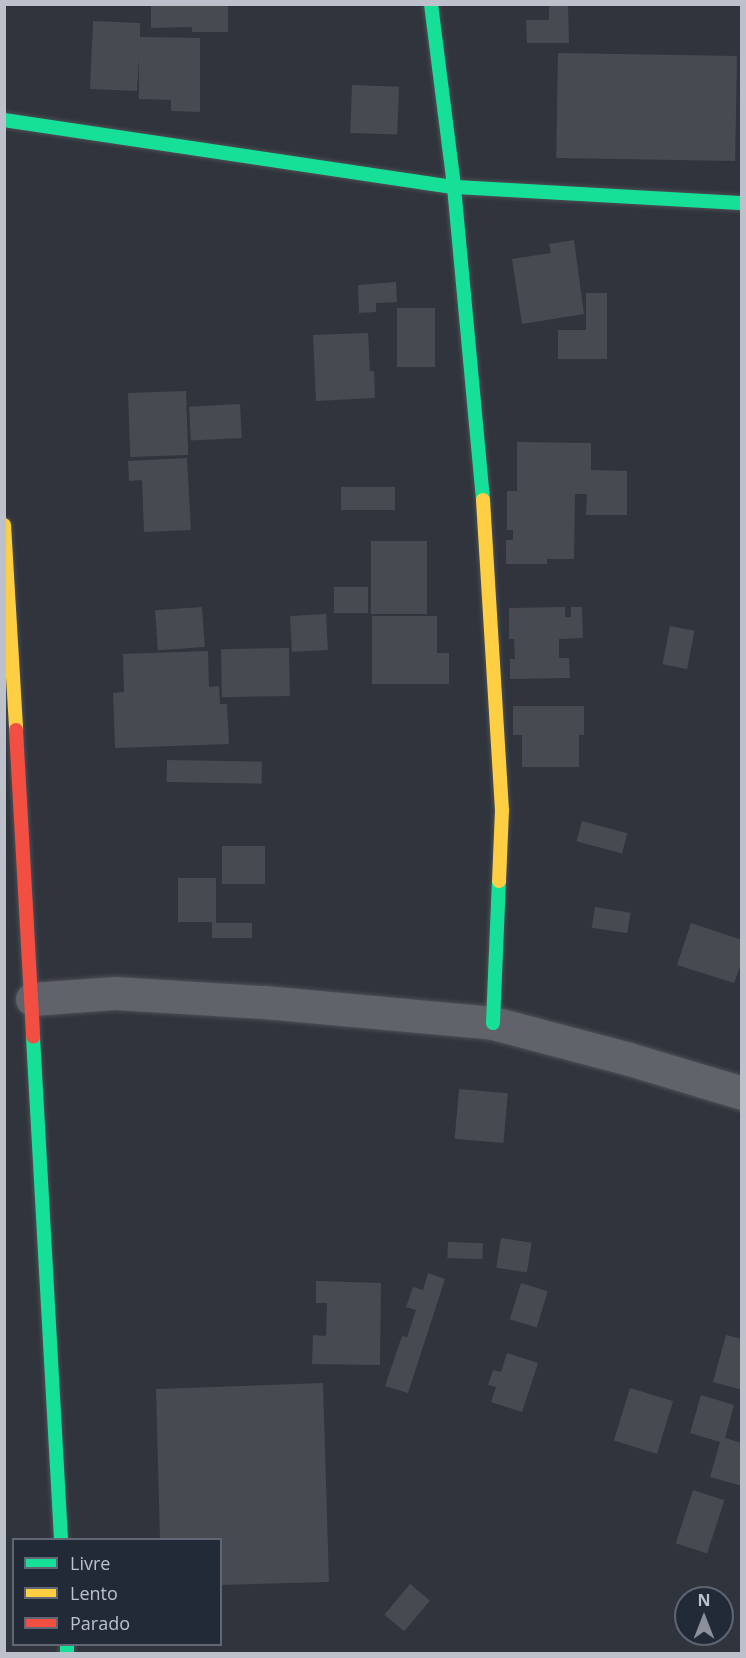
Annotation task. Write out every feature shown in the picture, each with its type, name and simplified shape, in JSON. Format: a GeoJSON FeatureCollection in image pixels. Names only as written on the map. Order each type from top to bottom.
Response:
{"type":"FeatureCollection","features":[{"type":"Feature","properties":{"kind":"street"},"geometry":{"type":"LineString","coordinates":[[431,4],[454,187],[479,437],[502,810],[493,1023]]}},
{"type":"Feature","properties":{"kind":"street"},"geometry":{"type":"LineString","coordinates":[[4,120],[454,187],[741,202]]}},
{"type":"Feature","properties":{"kind":"street"},"geometry":{"type":"LineString","coordinates":[[4,525],[61,1538]]}},
{"type":"Feature","properties":{"kind":"street"},"geometry":{"type":"LineString","coordinates":[[32,999],[115,993],[264,1002],[493,1023],[629,1059],[741,1093]]}},
{"type":"Feature","properties":{"kind":"building"},"geometry":{"type":"Polygon","coordinates":[[[151,4],[228,4],[228,32],[192,32],[192,27],[151,28],[151,4]]]}},
{"type":"Feature","properties":{"kind":"building"},"geometry":{"type":"Polygon","coordinates":[[[549,4],[568,4],[569,43],[527,43],[526,20],[549,20],[549,4]]]}},
{"type":"Feature","properties":{"kind":"building"},"geometry":{"type":"Polygon","coordinates":[[[93,21],[140,23],[140,37],[200,38],[200,112],[171,111],[171,100],[139,99],[139,58],[137,91],[90,89],[93,21]]]}},
{"type":"Feature","properties":{"kind":"building"},"geometry":{"type":"Polygon","coordinates":[[[558,53],[737,56],[735,161],[556,158],[558,53]]]}},
{"type":"Feature","properties":{"kind":"building"},"geometry":{"type":"Polygon","coordinates":[[[352,85],[399,87],[397,135],[350,133],[352,85]]]}},
{"type":"Feature","properties":{"kind":"building"},"geometry":{"type":"Polygon","coordinates":[[[574,240],[584,314],[522,324],[512,259],[551,253],[549,244],[574,240]]]}},
{"type":"Feature","properties":{"kind":"building"},"geometry":{"type":"Polygon","coordinates":[[[396,282],[397,302],[376,303],[376,312],[359,313],[358,285],[396,282]]]}},
{"type":"Feature","properties":{"kind":"building"},"geometry":{"type":"Polygon","coordinates":[[[586,293],[607,293],[607,359],[558,359],[558,330],[586,330],[586,293]]]}},
{"type":"Feature","properties":{"kind":"building"},"geometry":{"type":"Polygon","coordinates":[[[397,308],[435,308],[435,367],[397,367],[397,308]]]}},
{"type":"Feature","properties":{"kind":"building"},"geometry":{"type":"Polygon","coordinates":[[[368,333],[370,371],[374,371],[375,398],[316,401],[313,335],[368,333]]]}},
{"type":"Feature","properties":{"kind":"building"},"geometry":{"type":"Polygon","coordinates":[[[186,391],[188,455],[130,457],[128,393],[186,391]]]}},
{"type":"Feature","properties":{"kind":"building"},"geometry":{"type":"Polygon","coordinates":[[[240,404],[242,438],[191,441],[189,407],[240,404]]]}},
{"type":"Feature","properties":{"kind":"building"},"geometry":{"type":"Polygon","coordinates":[[[517,442],[591,443],[591,470],[627,471],[627,515],[586,515],[587,494],[575,494],[574,559],[547,559],[547,564],[506,564],[506,540],[513,540],[513,530],[507,530],[507,491],[517,491],[517,442]]]}},
{"type":"Feature","properties":{"kind":"building"},"geometry":{"type":"Polygon","coordinates":[[[187,458],[191,530],[144,532],[142,480],[129,481],[128,461],[187,458]]]}},
{"type":"Feature","properties":{"kind":"building"},"geometry":{"type":"Polygon","coordinates":[[[341,487],[395,487],[395,510],[341,510],[341,487]]]}},
{"type":"Feature","properties":{"kind":"building"},"geometry":{"type":"Polygon","coordinates":[[[371,541],[427,541],[427,614],[371,614],[371,541]]]}},
{"type":"Feature","properties":{"kind":"building"},"geometry":{"type":"Polygon","coordinates":[[[334,587],[368,587],[368,613],[334,613],[334,587]]]}},
{"type":"Feature","properties":{"kind":"building"},"geometry":{"type":"Polygon","coordinates":[[[202,607],[205,647],[158,650],[155,610],[202,607]]]}},
{"type":"Feature","properties":{"kind":"building"},"geometry":{"type":"Polygon","coordinates":[[[565,607],[565,617],[571,617],[571,607],[582,607],[583,638],[559,639],[559,658],[569,658],[570,678],[510,679],[510,659],[515,659],[514,639],[509,639],[509,608],[565,607]]]}},
{"type":"Feature","properties":{"kind":"building"},"geometry":{"type":"Polygon","coordinates":[[[326,614],[328,650],[292,652],[290,616],[326,614]]]}},
{"type":"Feature","properties":{"kind":"building"},"geometry":{"type":"Polygon","coordinates":[[[372,616],[437,616],[437,653],[449,653],[449,684],[372,684],[372,616]]]}},
{"type":"Feature","properties":{"kind":"building"},"geometry":{"type":"Polygon","coordinates":[[[670,626],[695,631],[687,669],[663,664],[670,626]]]}},
{"type":"Feature","properties":{"kind":"building"},"geometry":{"type":"Polygon","coordinates":[[[289,648],[290,696],[222,697],[221,649],[289,648]]]}},
{"type":"Feature","properties":{"kind":"building"},"geometry":{"type":"Polygon","coordinates":[[[208,651],[209,687],[219,686],[220,704],[227,704],[229,744],[115,748],[113,693],[124,692],[123,654],[208,651]]]}},
{"type":"Feature","properties":{"kind":"building"},"geometry":{"type":"Polygon","coordinates":[[[513,706],[584,706],[584,735],[579,735],[579,767],[522,767],[522,735],[513,735],[513,706]]]}},
{"type":"Feature","properties":{"kind":"building"},"geometry":{"type":"Polygon","coordinates":[[[167,760],[262,762],[262,784],[167,782],[167,760]]]}},
{"type":"Feature","properties":{"kind":"building"},"geometry":{"type":"Polygon","coordinates":[[[582,821],[627,833],[622,853],[577,841],[582,821]]]}},
{"type":"Feature","properties":{"kind":"building"},"geometry":{"type":"Polygon","coordinates":[[[222,846],[265,846],[265,884],[222,884],[222,846]]]}},
{"type":"Feature","properties":{"kind":"building"},"geometry":{"type":"Polygon","coordinates":[[[178,878],[216,878],[216,923],[252,923],[252,938],[212,938],[212,922],[178,922],[178,878]]]}},
{"type":"Feature","properties":{"kind":"building"},"geometry":{"type":"Polygon","coordinates":[[[595,907],[631,913],[627,933],[592,928],[595,907]]]}},
{"type":"Feature","properties":{"kind":"building"},"geometry":{"type":"Polygon","coordinates":[[[691,923],[742,940],[742,962],[734,983],[677,965],[691,923]]]}},
{"type":"Feature","properties":{"kind":"building"},"geometry":{"type":"Polygon","coordinates":[[[459,1089],[508,1093],[503,1143],[455,1139],[459,1089]]]}},
{"type":"Feature","properties":{"kind":"building"},"geometry":{"type":"Polygon","coordinates":[[[501,1238],[532,1243],[527,1272],[496,1268],[501,1238]]]}},
{"type":"Feature","properties":{"kind":"building"},"geometry":{"type":"Polygon","coordinates":[[[448,1242],[483,1243],[482,1259],[447,1258],[448,1242]]]}},
{"type":"Feature","properties":{"kind":"building"},"geometry":{"type":"Polygon","coordinates":[[[428,1273],[445,1279],[408,1393],[385,1386],[402,1336],[407,1337],[416,1310],[406,1307],[413,1287],[423,1290],[428,1273]]]}},
{"type":"Feature","properties":{"kind":"building"},"geometry":{"type":"Polygon","coordinates":[[[316,1281],[381,1283],[380,1365],[312,1364],[313,1335],[326,1336],[327,1303],[316,1303],[316,1281]]]}},
{"type":"Feature","properties":{"kind":"building"},"geometry":{"type":"Polygon","coordinates":[[[521,1283],[548,1291],[537,1328],[510,1319],[521,1283]]]}},
{"type":"Feature","properties":{"kind":"building"},"geometry":{"type":"Polygon","coordinates":[[[726,1335],[742,1339],[742,1390],[713,1382],[726,1335]]]}},
{"type":"Feature","properties":{"kind":"building"},"geometry":{"type":"Polygon","coordinates":[[[507,1353],[538,1363],[522,1412],[491,1402],[496,1387],[488,1385],[493,1370],[501,1372],[507,1353]]]}},
{"type":"Feature","properties":{"kind":"building"},"geometry":{"type":"Polygon","coordinates":[[[323,1383],[329,1582],[222,1585],[222,1538],[160,1538],[156,1389],[323,1383]]]}},
{"type":"Feature","properties":{"kind":"building"},"geometry":{"type":"Polygon","coordinates":[[[630,1388],[673,1401],[657,1454],[614,1441],[630,1388]]]}},
{"type":"Feature","properties":{"kind":"building"},"geometry":{"type":"Polygon","coordinates":[[[701,1395],[734,1405],[725,1438],[742,1443],[742,1486],[710,1477],[720,1442],[690,1433],[701,1395]]]}},
{"type":"Feature","properties":{"kind":"building"},"geometry":{"type":"Polygon","coordinates":[[[693,1490],[724,1500],[707,1553],[676,1543],[693,1490]]]}},
{"type":"Feature","properties":{"kind":"building"},"geometry":{"type":"Polygon","coordinates":[[[410,1584],[430,1601],[404,1631],[384,1615],[410,1584]]]}},
{"type":"Feature","properties":{"kind":"traffic: fast"},"geometry":{"type":"LineString","coordinates":[[431,4],[454,187],[483,500]]}},
{"type":"Feature","properties":{"kind":"traffic: fast"},"geometry":{"type":"LineString","coordinates":[[4,120],[454,187],[742,203]]}},
{"type":"Feature","properties":{"kind":"traffic: fast"},"geometry":{"type":"LineString","coordinates":[[493,1023],[499,881]]}},
{"type":"Feature","properties":{"kind":"traffic: fast"},"geometry":{"type":"LineString","coordinates":[[33,1037],[61,1538]]}},
{"type":"Feature","properties":{"kind":"traffic: fast"},"geometry":{"type":"LineString","coordinates":[[67,1646],[67,1654]]}},
{"type":"Feature","properties":{"kind":"traffic: slow"},"geometry":{"type":"LineString","coordinates":[[483,500],[502,810],[499,881]]}},
{"type":"Feature","properties":{"kind":"traffic: slow"},"geometry":{"type":"LineString","coordinates":[[4,525],[16,730]]}},
{"type":"Feature","properties":{"kind":"traffic: jam"},"geometry":{"type":"LineString","coordinates":[[16,730],[33,1037]]}}]}
